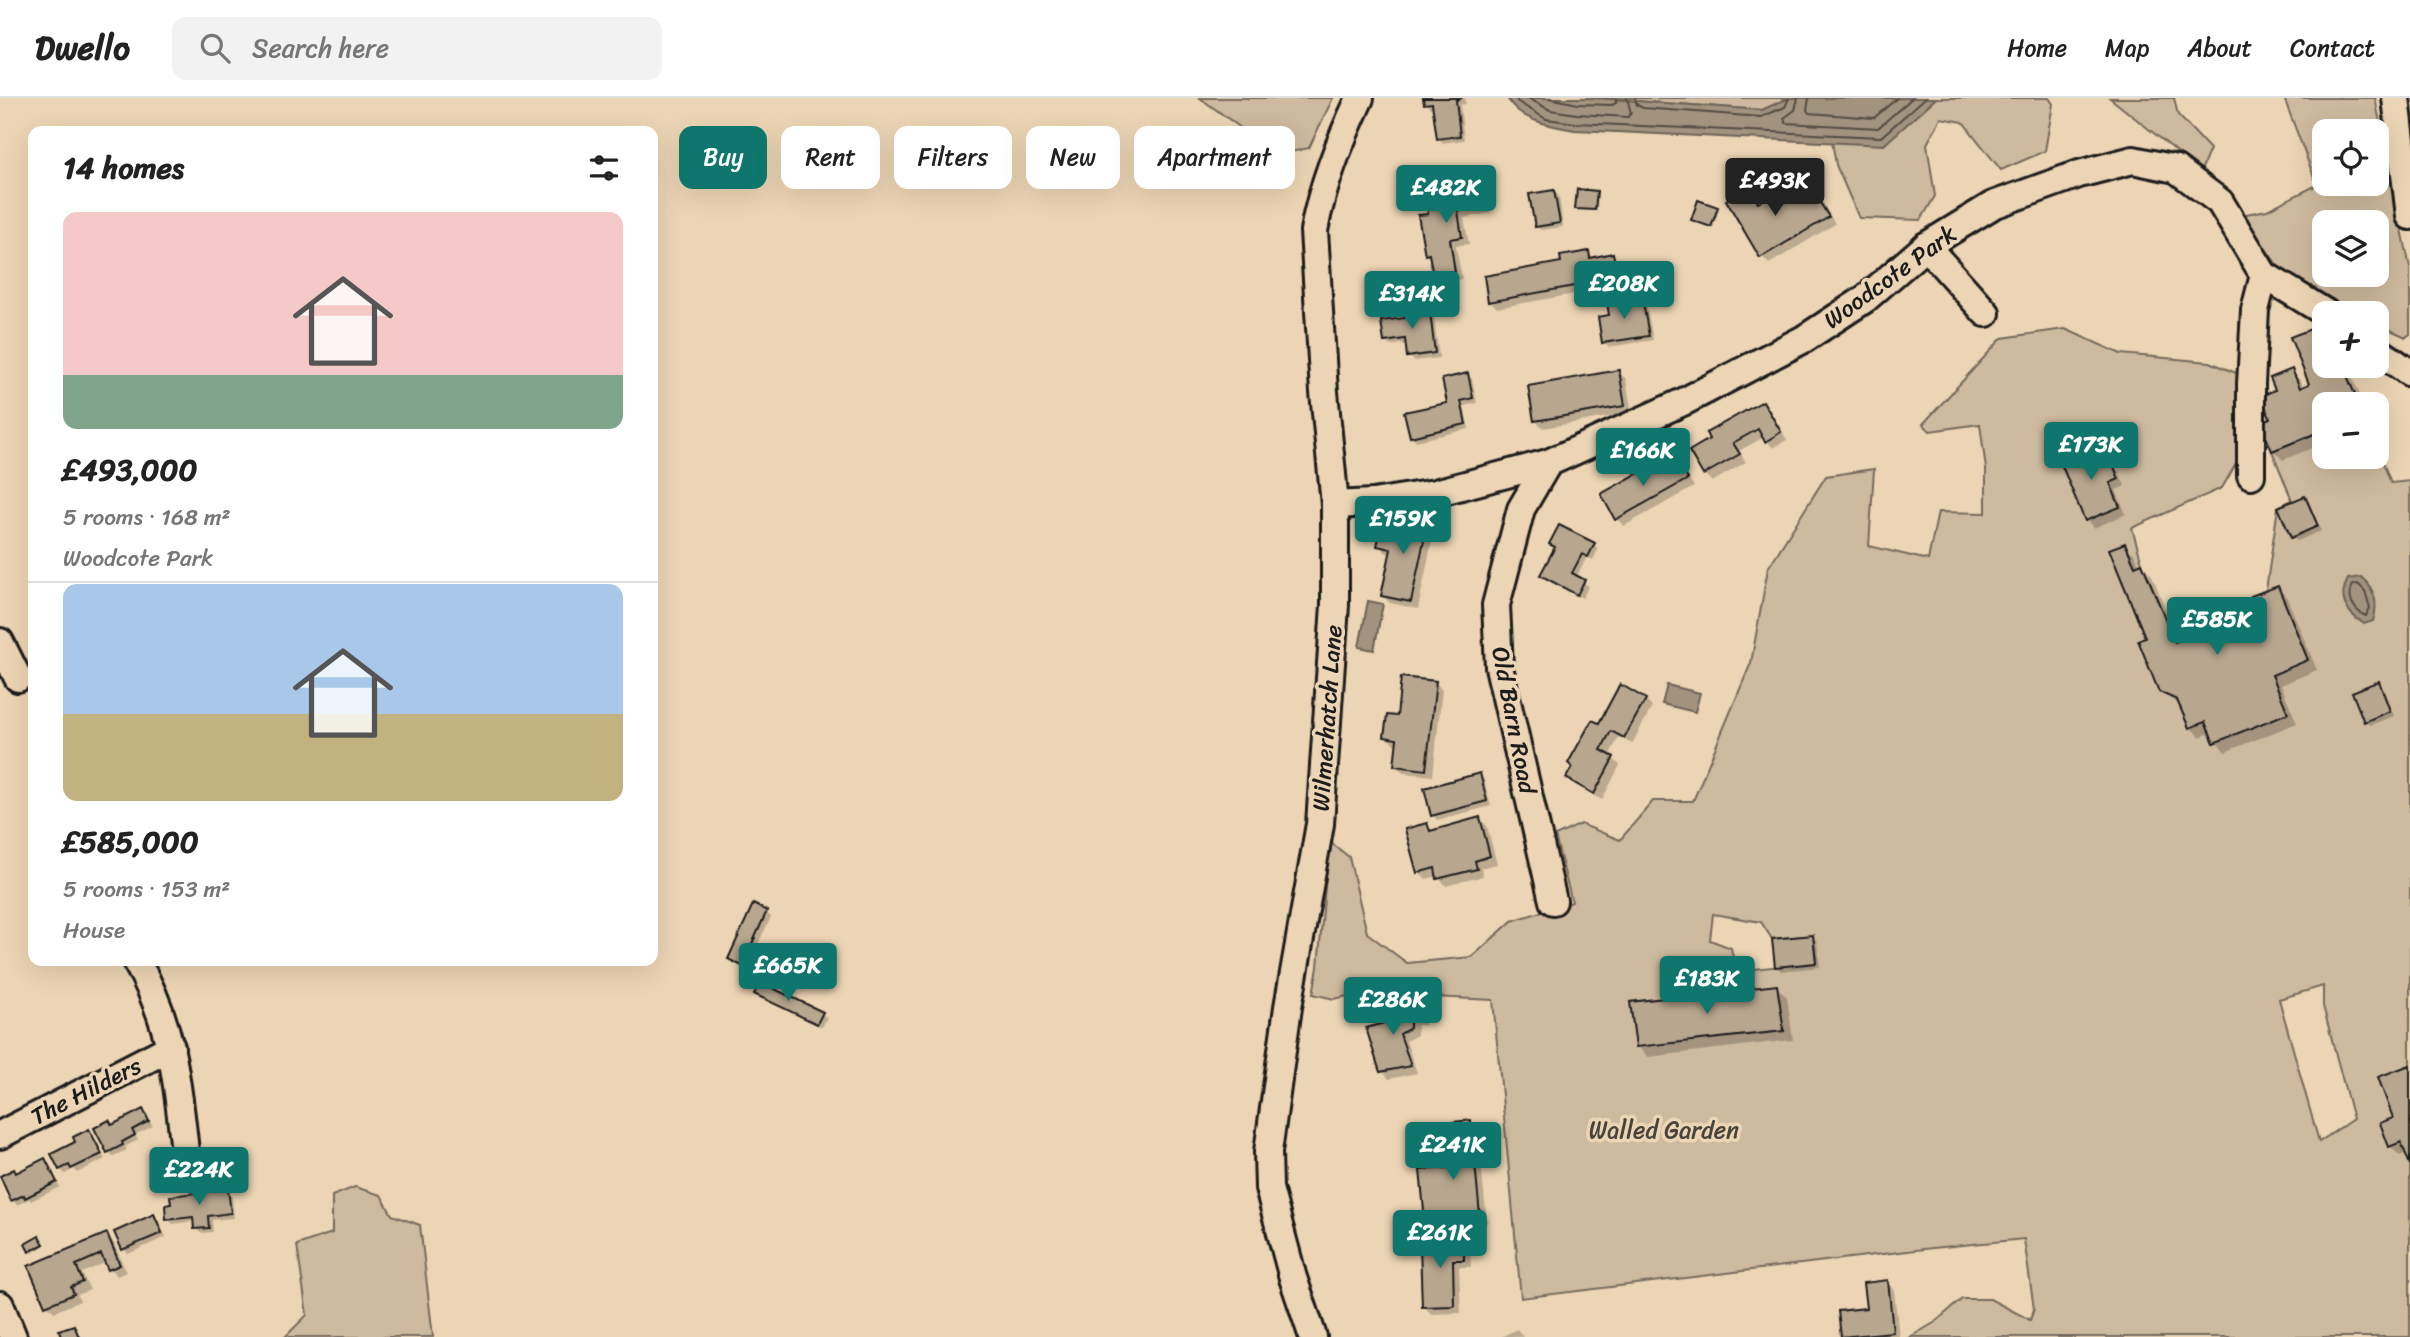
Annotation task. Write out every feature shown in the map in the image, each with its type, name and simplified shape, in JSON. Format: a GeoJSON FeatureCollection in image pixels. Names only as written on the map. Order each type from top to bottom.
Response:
{"type":"FeatureCollection","features":[{"type":"Feature","properties":{"kind":"street","name":"Wilmerhatch Lane"},"geometry":{"type":"LineString","coordinates":[[1313,1337],[1293,1278],[1269,1188],[1268,1152],[1288,1007],[1320,824],[1335,605],[1335,505],[1324,392],[1314,231],[1318,205],[1340,143],[1360,98]]}},
{"type":"Feature","properties":{"kind":"street"},"geometry":{"type":"LineString","coordinates":[[2396,98],[2410,216]]}},
{"type":"Feature","properties":{"kind":"street","name":"Woodcote Park"},"geometry":{"type":"LineString","coordinates":[[1548,463],[1685,401],[1804,339],[1865,299],[1926,246],[1993,205],[2079,174],[2133,160],[2176,169],[2220,202],[2264,275]]}},
{"type":"Feature","properties":{"kind":"street"},"geometry":{"type":"LineString","coordinates":[[1926,246],[1986,313]]}},
{"type":"Feature","properties":{"kind":"street"},"geometry":{"type":"LineString","coordinates":[[2251,475],[2251,384],[2255,310],[2264,275],[2312,304]]}},
{"type":"Feature","properties":{"kind":"street"},"geometry":{"type":"LineString","coordinates":[[2389,358],[2410,373]]}},
{"type":"Feature","properties":{"kind":"street"},"geometry":{"type":"LineString","coordinates":[[1335,505],[1373,503],[1435,493],[1548,463]]}},
{"type":"Feature","properties":{"kind":"street","name":"Old Barn Road"},"geometry":{"type":"LineString","coordinates":[[1548,463],[1521,509],[1496,605],[1499,667],[1553,901]]}},
{"type":"Feature","properties":{"kind":"street"},"geometry":{"type":"LineString","coordinates":[[0,642],[18,678]]}},
{"type":"Feature","properties":{"kind":"street","name":"The Hilders"},"geometry":{"type":"LineString","coordinates":[[138,966],[164,1021],[172,1047],[186,1161]]}},
{"type":"Feature","properties":{"kind":"street","name":"The Hilders"},"geometry":{"type":"LineString","coordinates":[[0,1135],[172,1047]]}},
{"type":"Feature","properties":{"kind":"street"},"geometry":{"type":"LineString","coordinates":[[0,1305],[13,1337]]}},
{"type":"Feature","properties":{"kind":"green space"},"geometry":{"type":"Polygon","coordinates":[[[1200,98],[1333,98],[1309,148],[1295,151],[1295,126],[1238,126],[1200,98]]]}},
{"type":"Feature","properties":{"kind":"green space"},"geometry":{"type":"Polygon","coordinates":[[[1594,98],[1789,98],[1762,110],[1594,98]]]}},
{"type":"Feature","properties":{"kind":"green space"},"geometry":{"type":"Polygon","coordinates":[[[1936,98],[2049,98],[2053,104],[2045,151],[2001,170],[1963,122],[1941,118],[1927,144],[1935,196],[1921,220],[1859,218],[1836,165],[1832,141],[1884,144],[1936,98]]]}},
{"type":"Feature","properties":{"kind":"green space"},"geometry":{"type":"Polygon","coordinates":[[[2110,98],[2174,98],[2178,115],[2210,149],[2201,171],[2110,98]]]}},
{"type":"Feature","properties":{"kind":"green space"},"geometry":{"type":"Polygon","coordinates":[[[2284,98],[2375,98],[2379,119],[2312,119],[2312,172],[2284,98]]]}},
{"type":"Feature","properties":{"kind":"green space"},"geometry":{"type":"Polygon","coordinates":[[[2389,166],[2410,268],[2410,334],[2406,337],[2389,329],[2389,301],[2334,301],[2281,270],[2241,215],[2267,210],[2312,188],[2312,196],[2389,196],[2389,166]]]}},
{"type":"Feature","properties":{"kind":"green space","name":"Walled Garden"},"geometry":{"type":"Polygon","coordinates":[[[2065,329],[2121,354],[2210,362],[2241,375],[2241,455],[2222,488],[2132,528],[2142,563],[2175,642],[2256,609],[2251,596],[2266,590],[2278,507],[2292,500],[2272,451],[2312,435],[2312,469],[2386,469],[2391,483],[2410,481],[2410,1337],[1910,1337],[1934,1323],[1962,1299],[1990,1299],[2030,1320],[2034,1309],[2024,1239],[1521,1298],[1493,1000],[1433,997],[1410,989],[1378,989],[1334,999],[1313,994],[1318,967],[1329,841],[1349,857],[1367,933],[1407,963],[1472,957],[1512,921],[1572,902],[1555,836],[1581,824],[1620,840],[1653,801],[1693,801],[1751,663],[1768,568],[1826,476],[1874,469],[1869,546],[1928,560],[1938,512],[1986,513],[1986,469],[1980,424],[1930,431],[1923,424],[2002,338],[2065,329]],[[1713,914],[1710,940],[1731,948],[1736,971],[1816,962],[1813,935],[1772,939],[1761,922],[1713,914]],[[2323,986],[2279,999],[2319,1142],[2353,1119],[2323,1006],[2323,986]]]}},
{"type":"Feature","properties":{"kind":"green space"},"geometry":{"type":"Polygon","coordinates":[[[355,1187],[381,1195],[392,1215],[420,1225],[433,1337],[285,1337],[307,1315],[297,1245],[332,1233],[332,1196],[355,1187]]]}},
{"type":"Feature","properties":{"kind":"water"},"geometry":{"type":"Polygon","coordinates":[[[1507,98],[1594,98],[1762,110],[1789,98],[1936,98],[1884,145],[1575,130],[1528,117],[1507,98]]]}},
{"type":"Feature","properties":{"kind":"water"},"geometry":{"type":"Polygon","coordinates":[[[2361,577],[2373,591],[2376,602],[2373,621],[2364,624],[2352,615],[2343,599],[2348,579],[2361,577]]]}},
{"type":"Feature","properties":{"kind":"water"},"geometry":{"type":"Polygon","coordinates":[[[1368,601],[1383,604],[1374,650],[1359,647],[1368,601]]]}},
{"type":"Feature","properties":{"kind":"water"},"geometry":{"type":"Polygon","coordinates":[[[1667,685],[1700,693],[1695,712],[1662,704],[1667,685]]]}},
{"type":"Feature","properties":{"kind":"building"},"geometry":{"type":"Polygon","coordinates":[[[1423,98],[1462,98],[1456,100],[1460,136],[1437,139],[1432,103],[1424,104],[1423,98]]]}},
{"type":"Feature","properties":{"kind":"building"},"geometry":{"type":"Polygon","coordinates":[[[1480,185],[1484,206],[1458,211],[1462,237],[1450,239],[1455,272],[1433,276],[1429,254],[1425,255],[1418,215],[1428,214],[1425,195],[1480,185]]]}},
{"type":"Feature","properties":{"kind":"building"},"geometry":{"type":"Polygon","coordinates":[[[1748,187],[1758,203],[1775,193],[1781,204],[1804,190],[1810,200],[1816,196],[1829,217],[1760,258],[1726,200],[1748,187]]]}},
{"type":"Feature","properties":{"kind":"building"},"geometry":{"type":"Polygon","coordinates":[[[1577,189],[1597,191],[1595,210],[1575,209],[1577,189]]]}},
{"type":"Feature","properties":{"kind":"building"},"geometry":{"type":"Polygon","coordinates":[[[1554,190],[1560,223],[1535,227],[1529,194],[1554,190]]]}},
{"type":"Feature","properties":{"kind":"building"},"geometry":{"type":"Polygon","coordinates":[[[1698,200],[1718,207],[1711,227],[1691,220],[1698,200]]]}},
{"type":"Feature","properties":{"kind":"building"},"geometry":{"type":"Polygon","coordinates":[[[1589,251],[1590,258],[1613,253],[1618,278],[1488,302],[1484,276],[1561,262],[1560,256],[1589,251]]]}},
{"type":"Feature","properties":{"kind":"building"},"geometry":{"type":"Polygon","coordinates":[[[1642,297],[1649,336],[1602,343],[1598,317],[1609,315],[1607,303],[1642,297]]]}},
{"type":"Feature","properties":{"kind":"building"},"geometry":{"type":"Polygon","coordinates":[[[1429,304],[1435,353],[1407,357],[1405,339],[1384,342],[1381,321],[1405,318],[1404,307],[1429,304]]]}},
{"type":"Feature","properties":{"kind":"building"},"geometry":{"type":"Polygon","coordinates":[[[2312,329],[2312,378],[2348,378],[2354,392],[2312,392],[2312,435],[2272,451],[2260,422],[2270,418],[2261,396],[2275,390],[2270,378],[2292,369],[2300,388],[2309,384],[2290,337],[2312,329]]]}},
{"type":"Feature","properties":{"kind":"building"},"geometry":{"type":"Polygon","coordinates":[[[1619,370],[1625,406],[1534,421],[1528,386],[1619,370]]]}},
{"type":"Feature","properties":{"kind":"building"},"geometry":{"type":"Polygon","coordinates":[[[1468,373],[1473,398],[1461,401],[1466,424],[1410,437],[1404,412],[1447,403],[1442,379],[1468,373]]]}},
{"type":"Feature","properties":{"kind":"building"},"geometry":{"type":"Polygon","coordinates":[[[1763,401],[1781,432],[1765,442],[1758,429],[1733,443],[1740,454],[1703,475],[1689,451],[1709,439],[1706,433],[1763,401]]]}},
{"type":"Feature","properties":{"kind":"building"},"geometry":{"type":"Polygon","coordinates":[[[2094,444],[2103,466],[2112,462],[2119,479],[2110,483],[2120,507],[2085,521],[2059,459],[2094,444]]]}},
{"type":"Feature","properties":{"kind":"building"},"geometry":{"type":"Polygon","coordinates":[[[1676,459],[1688,479],[1615,520],[1601,494],[1653,465],[1656,471],[1676,459]]]}},
{"type":"Feature","properties":{"kind":"building"},"geometry":{"type":"Polygon","coordinates":[[[2305,496],[2318,526],[2291,538],[2278,507],[2305,496]]]}},
{"type":"Feature","properties":{"kind":"building"},"geometry":{"type":"Polygon","coordinates":[[[1413,514],[1429,517],[1411,602],[1381,596],[1391,549],[1377,546],[1383,519],[1410,525],[1413,514]]]}},
{"type":"Feature","properties":{"kind":"building"},"geometry":{"type":"Polygon","coordinates":[[[1559,525],[1595,543],[1588,557],[1582,554],[1572,573],[1585,580],[1577,595],[1540,575],[1555,547],[1549,544],[1559,525]]]}},
{"type":"Feature","properties":{"kind":"building"},"geometry":{"type":"Polygon","coordinates":[[[2125,543],[2135,566],[2142,563],[2175,642],[2256,609],[2251,596],[2278,586],[2308,660],[2272,675],[2288,713],[2214,743],[2205,722],[2189,728],[2177,700],[2159,692],[2138,640],[2145,637],[2109,549],[2125,543]]]}},
{"type":"Feature","properties":{"kind":"building"},"geometry":{"type":"Polygon","coordinates":[[[1401,677],[1436,681],[1426,770],[1394,766],[1397,739],[1384,737],[1387,715],[1397,716],[1401,677]]]}},
{"type":"Feature","properties":{"kind":"building"},"geometry":{"type":"Polygon","coordinates":[[[2379,681],[2390,711],[2364,722],[2352,692],[2379,681]]]}},
{"type":"Feature","properties":{"kind":"building"},"geometry":{"type":"Polygon","coordinates":[[[1620,684],[1646,699],[1624,738],[1611,731],[1601,750],[1614,757],[1594,794],[1566,778],[1572,767],[1568,763],[1592,720],[1599,723],[1620,684]]]}},
{"type":"Feature","properties":{"kind":"building"},"geometry":{"type":"Polygon","coordinates":[[[1480,773],[1487,801],[1431,816],[1424,788],[1480,773]]]}},
{"type":"Feature","properties":{"kind":"building"},"geometry":{"type":"Polygon","coordinates":[[[1480,817],[1490,856],[1475,861],[1477,869],[1437,879],[1435,868],[1417,873],[1405,829],[1427,823],[1430,831],[1480,817]]]}},
{"type":"Feature","properties":{"kind":"building"},"geometry":{"type":"Polygon","coordinates":[[[753,904],[767,911],[742,966],[728,959],[753,904]]]}},
{"type":"Feature","properties":{"kind":"building"},"geometry":{"type":"Polygon","coordinates":[[[1813,935],[1816,963],[1775,967],[1772,939],[1813,935]]]}},
{"type":"Feature","properties":{"kind":"building"},"geometry":{"type":"Polygon","coordinates":[[[760,982],[823,1012],[817,1024],[754,994],[760,982]]]}},
{"type":"Feature","properties":{"kind":"building"},"geometry":{"type":"Polygon","coordinates":[[[1777,985],[1784,1031],[1636,1047],[1630,1002],[1777,985]]]}},
{"type":"Feature","properties":{"kind":"building"},"geometry":{"type":"Polygon","coordinates":[[[1395,1000],[1420,1001],[1418,1019],[1410,1019],[1410,1028],[1400,1034],[1411,1066],[1380,1072],[1366,1028],[1392,1021],[1395,1000]]]}},
{"type":"Feature","properties":{"kind":"building"},"geometry":{"type":"Polygon","coordinates":[[[2410,1065],[2410,1165],[2401,1142],[2389,1147],[2380,1123],[2393,1118],[2378,1077],[2410,1065]]]}},
{"type":"Feature","properties":{"kind":"building"},"geometry":{"type":"Polygon","coordinates":[[[143,1109],[149,1121],[132,1130],[135,1135],[122,1142],[123,1145],[107,1153],[94,1128],[109,1120],[112,1125],[143,1109]]]}},
{"type":"Feature","properties":{"kind":"building"},"geometry":{"type":"Polygon","coordinates":[[[1471,1120],[1480,1216],[1425,1221],[1420,1170],[1458,1167],[1453,1122],[1471,1120]]]}},
{"type":"Feature","properties":{"kind":"building"},"geometry":{"type":"Polygon","coordinates":[[[89,1129],[102,1154],[71,1169],[69,1165],[59,1170],[51,1154],[75,1142],[73,1137],[89,1129]]]}},
{"type":"Feature","properties":{"kind":"building"},"geometry":{"type":"Polygon","coordinates":[[[45,1158],[57,1182],[25,1198],[24,1195],[11,1201],[0,1176],[14,1169],[16,1173],[45,1158]]]}},
{"type":"Feature","properties":{"kind":"building"},"geometry":{"type":"Polygon","coordinates":[[[228,1189],[231,1213],[208,1216],[209,1228],[194,1229],[193,1217],[166,1220],[165,1205],[171,1204],[170,1196],[228,1189]]]}},
{"type":"Feature","properties":{"kind":"building"},"geometry":{"type":"Polygon","coordinates":[[[154,1214],[162,1233],[122,1250],[114,1232],[154,1214]]]}},
{"type":"Feature","properties":{"kind":"building"},"geometry":{"type":"Polygon","coordinates":[[[107,1233],[120,1265],[108,1270],[101,1254],[76,1265],[83,1282],[71,1287],[74,1294],[45,1306],[28,1266],[107,1233]]]}},
{"type":"Feature","properties":{"kind":"building"},"geometry":{"type":"Polygon","coordinates":[[[1464,1234],[1464,1260],[1453,1260],[1454,1306],[1422,1307],[1420,1245],[1439,1244],[1439,1235],[1464,1234]]]}},
{"type":"Feature","properties":{"kind":"building"},"geometry":{"type":"Polygon","coordinates":[[[39,1236],[44,1244],[29,1252],[25,1244],[39,1236]]]}},
{"type":"Feature","properties":{"kind":"building"},"geometry":{"type":"Polygon","coordinates":[[[1888,1280],[1893,1332],[1841,1337],[1838,1311],[1866,1308],[1863,1283],[1888,1280]]]}},
{"type":"Feature","properties":{"kind":"building"},"geometry":{"type":"Polygon","coordinates":[[[74,1325],[79,1337],[61,1337],[59,1330],[74,1325]]]}}]}
